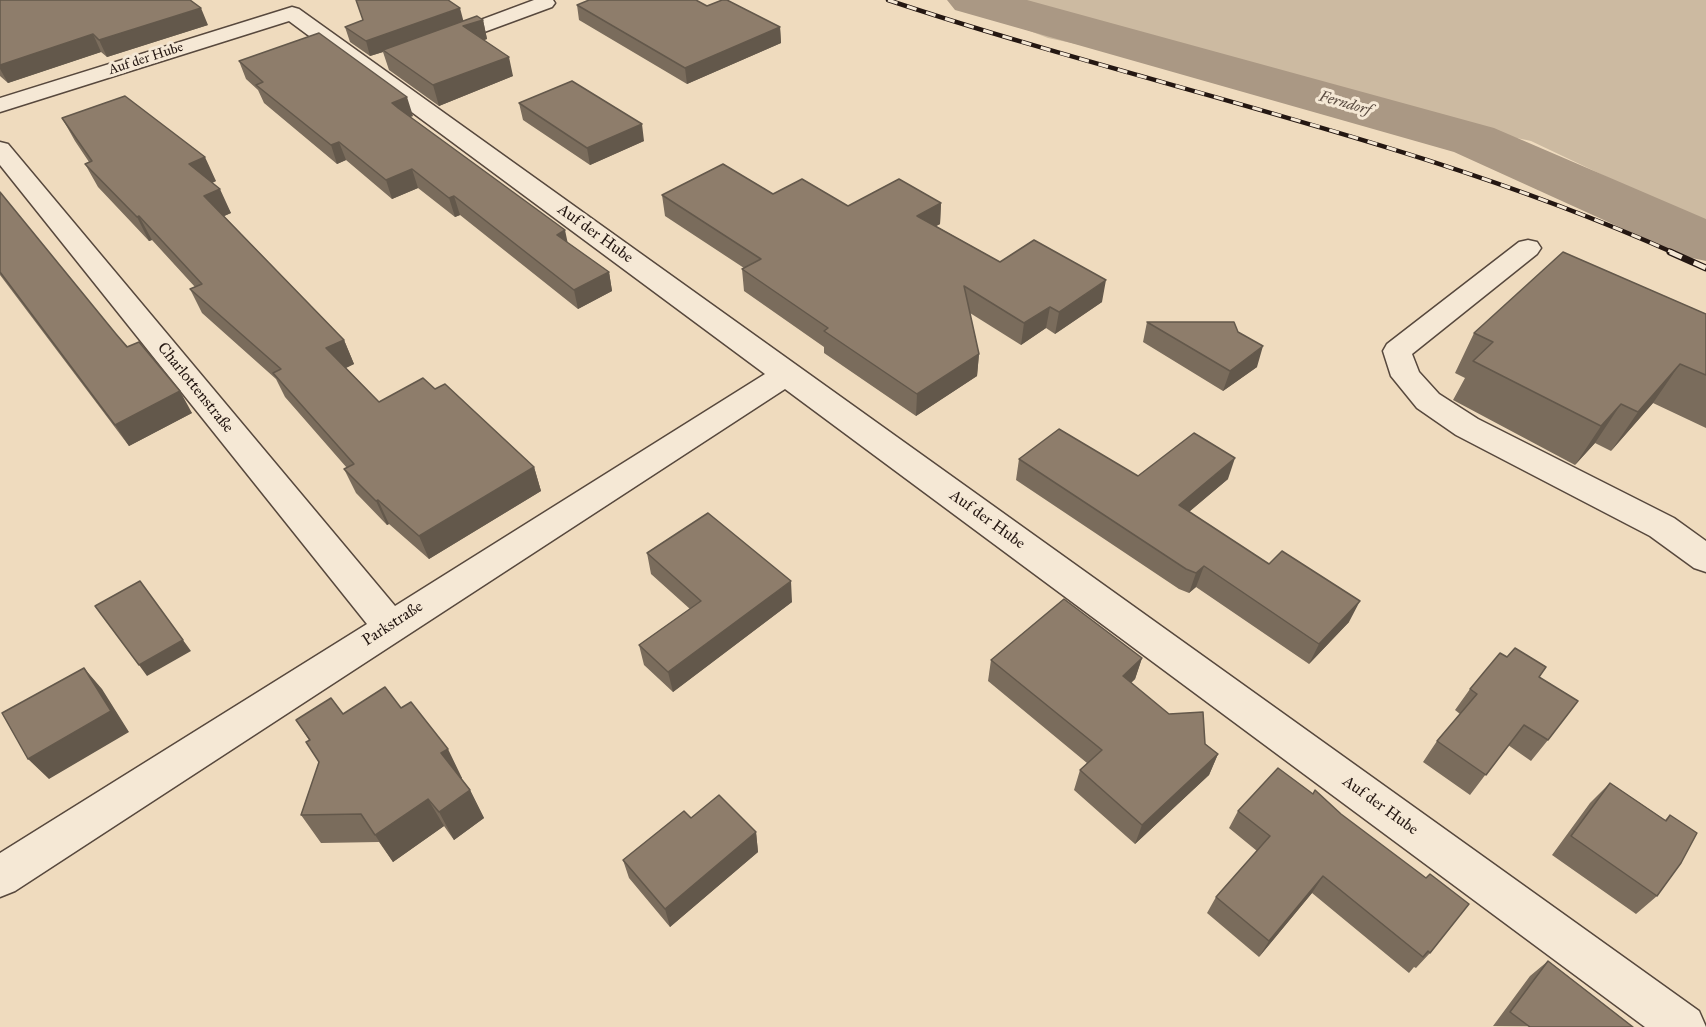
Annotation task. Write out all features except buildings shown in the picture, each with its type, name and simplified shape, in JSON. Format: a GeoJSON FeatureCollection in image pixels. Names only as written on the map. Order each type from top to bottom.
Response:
{"type":"FeatureCollection","features":[{"type":"Feature","properties":{"kind":"street"},"geometry":{"type":"LineString","coordinates":[[422,48],[544,3]]}},
{"type":"Feature","properties":{"kind":"street","name":"Auf der Hube"},"geometry":{"type":"LineString","coordinates":[[0,105],[283,7],[378,64],[787,374],[1683,1027]]}},
{"type":"Feature","properties":{"kind":"street","name":"Charlottenstraße"},"geometry":{"type":"LineString","coordinates":[[0,149],[390,626]]}},
{"type":"Feature","properties":{"kind":"street"},"geometry":{"type":"LineString","coordinates":[[1528,248],[1397,351],[1406,376],[1428,401],[1467,427],[1662,527],[1706,559]]}},
{"type":"Feature","properties":{"kind":"street","name":"Parkstraße"},"geometry":{"type":"LineString","coordinates":[[0,878],[390,626],[787,374]]}},
{"type":"Feature","properties":{"kind":"shaded area"},"geometry":{"type":"Polygon","coordinates":[[[949,0],[1706,0],[1706,224],[1531,141],[1048,38],[949,0]]]}},
{"type":"Feature","properties":{"kind":"waterway","name":"Ferndorf"},"geometry":{"type":"LineString","coordinates":[[972,0],[1474,140],[1706,242]]}},
{"type":"Feature","properties":{"kind":"railway"},"geometry":{"type":"LineString","coordinates":[[888,0],[986,31],[1383,146],[1579,213],[1674,253]]}},
{"type":"Feature","properties":{"kind":"railway"},"geometry":{"type":"LineString","coordinates":[[1670,252],[1706,268]]}}]}
